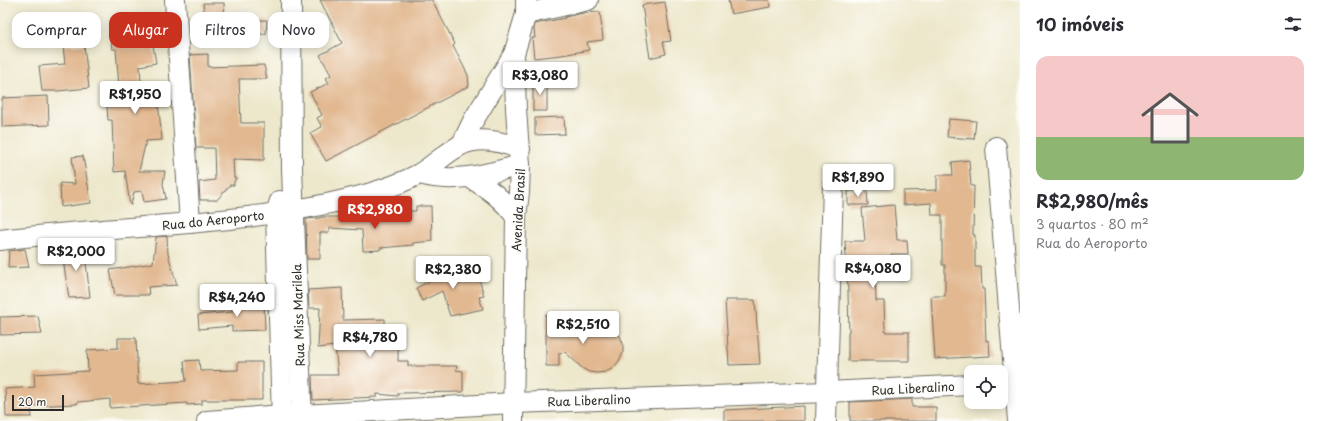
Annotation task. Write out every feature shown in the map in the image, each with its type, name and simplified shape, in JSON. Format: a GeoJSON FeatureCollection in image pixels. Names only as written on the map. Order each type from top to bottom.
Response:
{"type":"FeatureCollection","features":[{"type":"Feature","properties":{"kind":"street"},"geometry":{"type":"LineString","coordinates":[[175,0],[190,223]]}},
{"type":"Feature","properties":{"kind":"street"},"geometry":{"type":"LineString","coordinates":[[285,212],[292,169],[291,0]]}},
{"type":"Feature","properties":{"kind":"street"},"geometry":{"type":"LineString","coordinates":[[526,7],[588,0]]}},
{"type":"Feature","properties":{"kind":"street","name":"Avenida Brasil"},"geometry":{"type":"LineString","coordinates":[[513,412],[516,217],[519,192],[520,157],[516,109],[514,54],[526,7]]}},
{"type":"Feature","properties":{"kind":"street"},"geometry":{"type":"LineString","coordinates":[[462,144],[473,120],[514,54]]}},
{"type":"Feature","properties":{"kind":"street"},"geometry":{"type":"LineString","coordinates":[[420,174],[432,178],[452,179],[482,175],[520,157],[509,145],[499,142],[481,141],[462,144]]}},
{"type":"Feature","properties":{"kind":"street","name":"Rua do Aeroporto"},"geometry":{"type":"LineString","coordinates":[[0,240],[190,223],[285,212],[380,190],[420,174],[462,144]]}},
{"type":"Feature","properties":{"kind":"street"},"geometry":{"type":"LineString","coordinates":[[996,147],[1012,383],[1018,421]]}},
{"type":"Feature","properties":{"kind":"street"},"geometry":{"type":"LineString","coordinates":[[469,177],[498,195],[516,217]]}},
{"type":"Feature","properties":{"kind":"street"},"geometry":{"type":"LineString","coordinates":[[826,421],[833,186]]}},
{"type":"Feature","properties":{"kind":"street","name":"Rua Miss Marilela"},"geometry":{"type":"LineString","coordinates":[[282,418],[285,212]]}},
{"type":"Feature","properties":{"kind":"street","name":"Rua Miss Marilela"},"geometry":{"type":"LineString","coordinates":[[285,212],[302,418]]}},
{"type":"Feature","properties":{"kind":"street","name":"Rua Liberalino"},"geometry":{"type":"LineString","coordinates":[[207,421],[513,412],[827,392],[964,385]]}},
{"type":"Feature","properties":{"kind":"building"},"geometry":{"type":"Polygon","coordinates":[[[320,0],[432,0],[455,44],[453,46],[468,75],[469,86],[326,161],[310,133],[322,127],[317,118],[322,115],[310,92],[329,83],[326,78],[331,75],[320,55],[342,43],[329,18],[329,12],[326,12],[320,0]]]}},
{"type":"Feature","properties":{"kind":"building"},"geometry":{"type":"Polygon","coordinates":[[[728,0],[769,0],[770,7],[731,14],[728,0]]]}},
{"type":"Feature","properties":{"kind":"building"},"geometry":{"type":"Polygon","coordinates":[[[665,2],[671,41],[663,42],[666,54],[650,58],[642,5],[665,2]]]}},
{"type":"Feature","properties":{"kind":"building"},"geometry":{"type":"Polygon","coordinates":[[[203,3],[224,3],[224,12],[204,12],[203,3]]]}},
{"type":"Feature","properties":{"kind":"building"},"geometry":{"type":"Polygon","coordinates":[[[600,12],[603,40],[587,42],[589,50],[534,58],[532,38],[535,38],[535,24],[583,13],[600,12]]]}},
{"type":"Feature","properties":{"kind":"building"},"geometry":{"type":"Polygon","coordinates":[[[260,20],[267,20],[266,34],[260,34],[260,20]]]}},
{"type":"Feature","properties":{"kind":"building"},"geometry":{"type":"Polygon","coordinates":[[[63,48],[84,48],[89,88],[42,91],[39,66],[65,64],[63,48]]]}},
{"type":"Feature","properties":{"kind":"building"},"geometry":{"type":"Polygon","coordinates":[[[153,48],[156,63],[140,66],[142,103],[158,101],[162,140],[146,141],[139,171],[165,171],[163,184],[166,199],[144,202],[142,191],[134,192],[130,205],[125,171],[114,172],[112,120],[108,120],[107,106],[118,106],[119,87],[116,49],[112,49],[153,48]]]}},
{"type":"Feature","properties":{"kind":"building"},"geometry":{"type":"Polygon","coordinates":[[[208,54],[208,67],[264,65],[267,79],[239,79],[241,123],[264,123],[264,160],[233,159],[234,178],[237,178],[234,181],[234,185],[230,185],[216,201],[200,200],[199,182],[215,180],[214,148],[196,148],[190,55],[208,54]]]}},
{"type":"Feature","properties":{"kind":"building"},"geometry":{"type":"Polygon","coordinates":[[[533,81],[547,82],[547,111],[533,111],[533,81]]]}},
{"type":"Feature","properties":{"kind":"building"},"geometry":{"type":"Polygon","coordinates":[[[48,96],[49,125],[2,127],[2,98],[48,96]]]}},
{"type":"Feature","properties":{"kind":"building"},"geometry":{"type":"Polygon","coordinates":[[[564,117],[565,134],[535,135],[535,118],[564,117]]]}},
{"type":"Feature","properties":{"kind":"building"},"geometry":{"type":"Polygon","coordinates":[[[949,119],[976,121],[974,139],[947,137],[949,119]]]}},
{"type":"Feature","properties":{"kind":"building"},"geometry":{"type":"Polygon","coordinates":[[[83,156],[91,203],[61,207],[60,183],[75,184],[72,157],[83,156]]]}},
{"type":"Feature","properties":{"kind":"building"},"geometry":{"type":"Polygon","coordinates":[[[969,160],[971,186],[974,186],[973,235],[975,235],[975,267],[981,267],[982,289],[984,289],[986,341],[989,341],[990,356],[935,359],[931,296],[945,296],[945,265],[942,265],[942,215],[932,215],[931,203],[903,205],[903,191],[937,190],[937,175],[953,175],[952,162],[969,160]]]}},
{"type":"Feature","properties":{"kind":"building"},"geometry":{"type":"Polygon","coordinates":[[[867,190],[868,205],[848,205],[848,191],[867,190]]]}},
{"type":"Feature","properties":{"kind":"building"},"geometry":{"type":"Polygon","coordinates":[[[894,205],[897,240],[907,240],[908,254],[891,254],[892,271],[875,271],[876,301],[884,301],[885,332],[909,332],[909,361],[848,361],[848,292],[845,241],[865,241],[862,208],[894,205]]]}},
{"type":"Feature","properties":{"kind":"building"},"geometry":{"type":"Polygon","coordinates":[[[416,206],[431,206],[432,241],[413,243],[413,245],[380,248],[380,250],[363,251],[362,230],[329,228],[329,233],[320,233],[320,259],[307,259],[306,219],[322,217],[393,217],[392,211],[416,211],[416,206]]]}},
{"type":"Feature","properties":{"kind":"building"},"geometry":{"type":"Polygon","coordinates":[[[167,236],[168,254],[177,285],[148,287],[149,295],[115,295],[110,270],[153,263],[156,237],[167,236]]]}},
{"type":"Feature","properties":{"kind":"building"},"geometry":{"type":"Polygon","coordinates":[[[84,246],[90,297],[69,298],[61,247],[84,246]]]}},
{"type":"Feature","properties":{"kind":"building"},"geometry":{"type":"Polygon","coordinates":[[[25,249],[29,267],[8,268],[9,251],[25,249]]]}},
{"type":"Feature","properties":{"kind":"building"},"geometry":{"type":"Polygon","coordinates":[[[446,259],[457,282],[478,275],[484,296],[479,297],[483,309],[450,316],[442,291],[422,301],[416,288],[430,281],[424,272],[446,259]]]}},
{"type":"Feature","properties":{"kind":"building"},"geometry":{"type":"Polygon","coordinates":[[[342,288],[343,320],[385,319],[385,338],[398,338],[398,361],[408,361],[408,366],[457,366],[456,370],[463,371],[463,392],[398,393],[398,396],[377,394],[377,397],[313,400],[312,375],[338,375],[335,346],[318,348],[320,308],[309,308],[308,290],[342,288]]]}},
{"type":"Feature","properties":{"kind":"building"},"geometry":{"type":"Polygon","coordinates":[[[725,300],[755,300],[760,364],[729,365],[725,300]]]}},
{"type":"Feature","properties":{"kind":"building"},"geometry":{"type":"Polygon","coordinates":[[[264,302],[265,330],[232,331],[232,326],[199,329],[198,315],[232,312],[232,303],[264,302]]]}},
{"type":"Feature","properties":{"kind":"building"},"geometry":{"type":"Polygon","coordinates":[[[546,314],[560,314],[560,327],[584,326],[590,323],[599,322],[607,324],[615,329],[623,344],[623,353],[619,361],[613,368],[606,372],[589,372],[582,368],[565,352],[559,353],[559,366],[546,366],[546,314]]]}},
{"type":"Feature","properties":{"kind":"building"},"geometry":{"type":"Polygon","coordinates":[[[38,316],[42,334],[0,335],[0,317],[38,316]]]}},
{"type":"Feature","properties":{"kind":"building"},"geometry":{"type":"Polygon","coordinates":[[[118,338],[136,338],[138,384],[186,381],[184,361],[199,360],[200,371],[238,370],[238,362],[262,362],[262,400],[202,400],[202,404],[187,405],[187,403],[110,408],[110,399],[77,402],[77,404],[31,406],[32,417],[6,417],[5,389],[35,387],[34,374],[88,371],[87,350],[118,348],[118,338]]]}},
{"type":"Feature","properties":{"kind":"building"},"geometry":{"type":"Polygon","coordinates":[[[912,399],[912,407],[936,407],[936,421],[850,421],[850,402],[912,399]]]}},
{"type":"Feature","properties":{"kind":"building"},"geometry":{"type":"Polygon","coordinates":[[[804,406],[804,421],[724,421],[724,410],[804,406]]]}}]}
